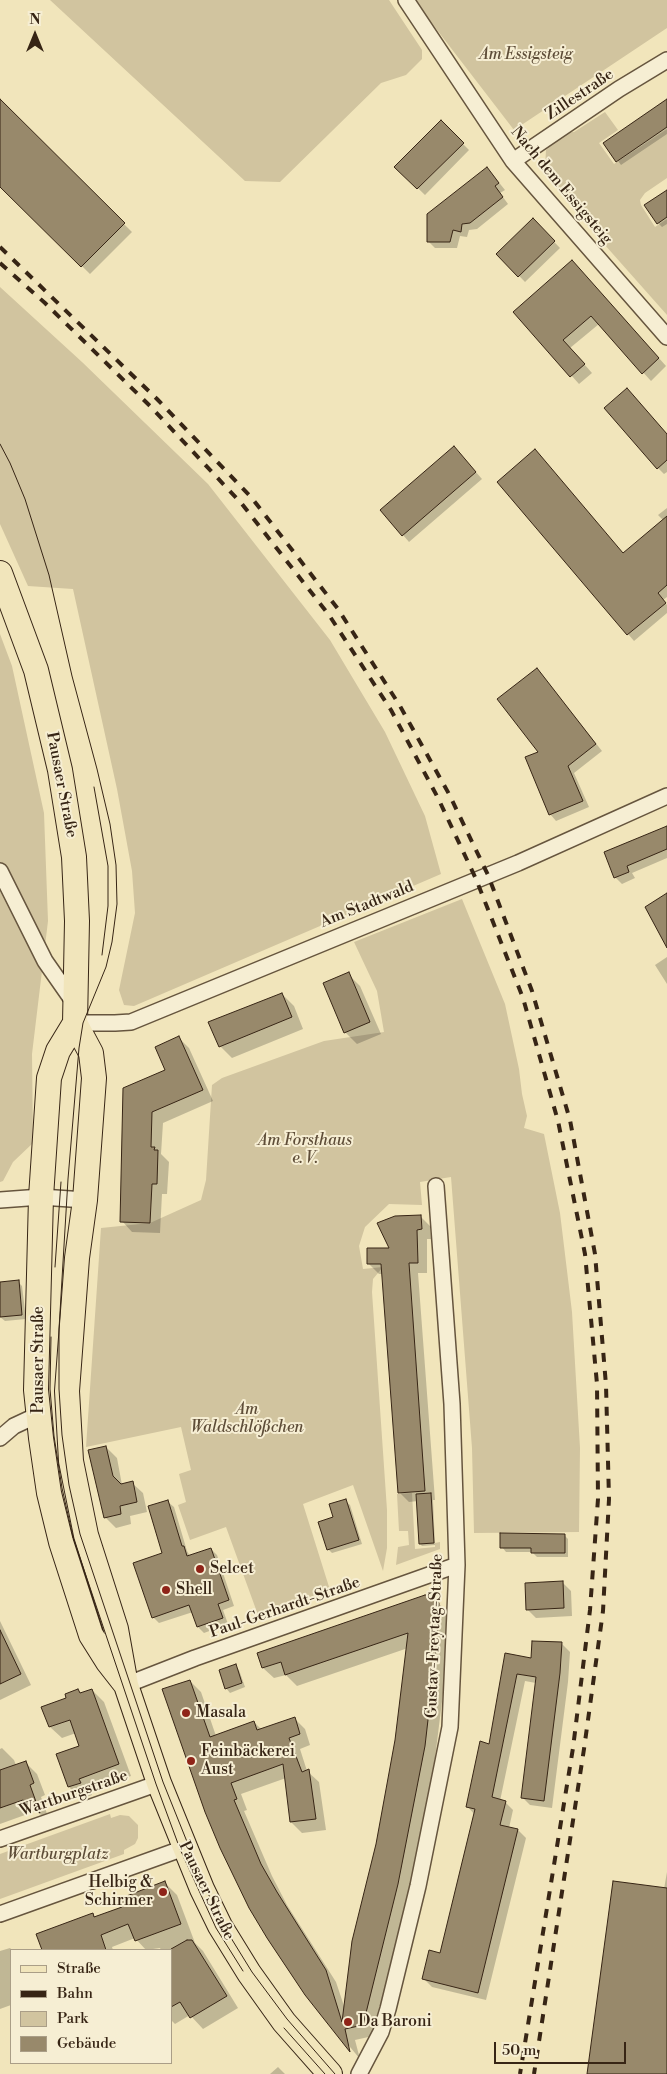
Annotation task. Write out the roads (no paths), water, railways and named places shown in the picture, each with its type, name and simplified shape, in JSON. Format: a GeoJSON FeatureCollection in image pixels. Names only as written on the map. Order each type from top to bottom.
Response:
{"type":"FeatureCollection","features":[{"type":"Feature","properties":{"kind":"main road","name":"Pausaer Straße"},"geometry":{"type":"LineString","coordinates":[[0,573],[36,670],[48,713],[65,793],[75,875],[77,922],[75,1014],[90,1053],[94,1078],[85,1200],[77,1258],[67,1391],[70,1452],[79,1508],[116,1629],[126,1685],[159,1783],[184,1848],[220,1926],[249,1974],[284,2022],[330,2074]]}},
{"type":"Feature","properties":{"kind":"main road","name":"Pausaer Straße"},"geometry":{"type":"LineString","coordinates":[[75,1014],[58,1051],[49,1078],[41,1197],[36,1390],[38,1418],[49,1493],[72,1578],[91,1635],[108,1662],[126,1685]]}},
{"type":"Feature","properties":{"kind":"street","name":"Nach dem Essigsteig"},"geometry":{"type":"LineString","coordinates":[[406,0],[514,160],[667,337]]}},
{"type":"Feature","properties":{"kind":"street","name":"Zillestraße"},"geometry":{"type":"LineString","coordinates":[[514,160],[619,89],[667,60]]}},
{"type":"Feature","properties":{"kind":"street","name":"Am Stadtwald"},"geometry":{"type":"LineString","coordinates":[[75,1014],[115,1024],[131,1022],[518,863],[667,796]]}},
{"type":"Feature","properties":{"kind":"street","name":"Pausaer Straße"},"geometry":{"type":"LineString","coordinates":[[0,871],[45,961],[75,1014]]}},
{"type":"Feature","properties":{"kind":"street","name":"Gustav-Freytag-Straße"},"geometry":{"type":"LineString","coordinates":[[360,2074],[380,2032],[388,2009],[418,1886],[450,1727],[457,1565],[452,1404],[436,1186]]}},
{"type":"Feature","properties":{"kind":"street"},"geometry":{"type":"LineString","coordinates":[[0,1200],[41,1197],[85,1200]]}},
{"type":"Feature","properties":{"kind":"street"},"geometry":{"type":"LineString","coordinates":[[0,1438],[14,1426],[29,1419],[38,1418]]}},
{"type":"Feature","properties":{"kind":"street","name":"Paul-Gerhardt-Straße"},"geometry":{"type":"LineString","coordinates":[[126,1685],[204,1655],[457,1565]]}},
{"type":"Feature","properties":{"kind":"street","name":"Wartburgstraße"},"geometry":{"type":"LineString","coordinates":[[0,1839],[159,1783]]}},
{"type":"Feature","properties":{"kind":"street"},"geometry":{"type":"LineString","coordinates":[[0,1914],[184,1848]]}},
{"type":"Feature","properties":{"kind":"tram line"},"geometry":{"type":"LineString","coordinates":[[0,444],[25,499],[49,575],[72,676],[110,824],[116,865],[117,904],[112,942],[106,967],[83,1023],[79,1048],[68,1179],[59,1329],[59,1389],[62,1435],[69,1485],[80,1534],[163,1782],[206,1889],[223,1925],[252,1972],[287,2019],[335,2074]]}},
{"type":"Feature","properties":{"kind":"tram line"},"geometry":{"type":"LineString","coordinates":[[94,787],[108,866],[108,906],[102,955]]}},
{"type":"Feature","properties":{"kind":"tram line"},"geometry":{"type":"LineString","coordinates":[[55,1267],[61,1182]]}},
{"type":"Feature","properties":{"kind":"tram line"},"geometry":{"type":"LineString","coordinates":[[51,1337],[50,1389],[54,1436],[62,1488],[73,1537],[156,1784],[180,1849],[216,1928],[243,1971]]}},
{"type":"Feature","properties":{"kind":"tram line"},"geometry":{"type":"LineString","coordinates":[[284,2028],[325,2074]]}},
{"type":"Feature","properties":{"kind":"railway"},"geometry":{"type":"LineString","coordinates":[[0,247],[157,399],[251,497],[338,609],[400,706],[449,794],[488,875],[532,991],[570,1120],[595,1254],[606,1385],[609,1499],[603,1611],[584,1749],[534,2074]]}},
{"type":"Feature","properties":{"kind":"railway"},"geometry":{"type":"LineString","coordinates":[[0,263],[45,303],[150,406],[242,504],[329,615],[391,710],[438,798],[476,879],[523,998],[558,1121],[585,1254],[597,1384],[598,1499],[590,1610],[573,1748],[520,2074]]}},
{"type":"Feature","properties":{"kind":"place","name":"Selcet"},"geometry":{"type":"Point","coordinates":[200,1569]}},
{"type":"Feature","properties":{"kind":"place","name":"Shell"},"geometry":{"type":"Point","coordinates":[166,1590]}},
{"type":"Feature","properties":{"kind":"place","name":"Masala"},"geometry":{"type":"Point","coordinates":[186,1713]}},
{"type":"Feature","properties":{"kind":"place","name":"Feinbäckerei Aust"},"geometry":{"type":"Point","coordinates":[191,1761]}},
{"type":"Feature","properties":{"kind":"place","name":"Helbig & Schirmer"},"geometry":{"type":"Point","coordinates":[163,1892]}},
{"type":"Feature","properties":{"kind":"place","name":"Da Baroni"},"geometry":{"type":"Point","coordinates":[348,2022]}},
{"type":"Feature","properties":{"kind":"park label","name":"Am Essigsteig"},"geometry":{"type":"Point","coordinates":[526,55]}},
{"type":"Feature","properties":{"kind":"park label","name":"Am Forsthaus e. V."},"geometry":{"type":"Point","coordinates":[305,1150]}},
{"type":"Feature","properties":{"kind":"park label","name":"Am Waldschlößchen"},"geometry":{"type":"Point","coordinates":[247,1419]}},
{"type":"Feature","properties":{"kind":"park label","name":"Wartburgplatz"},"geometry":{"type":"Point","coordinates":[58,1855]}}]}
